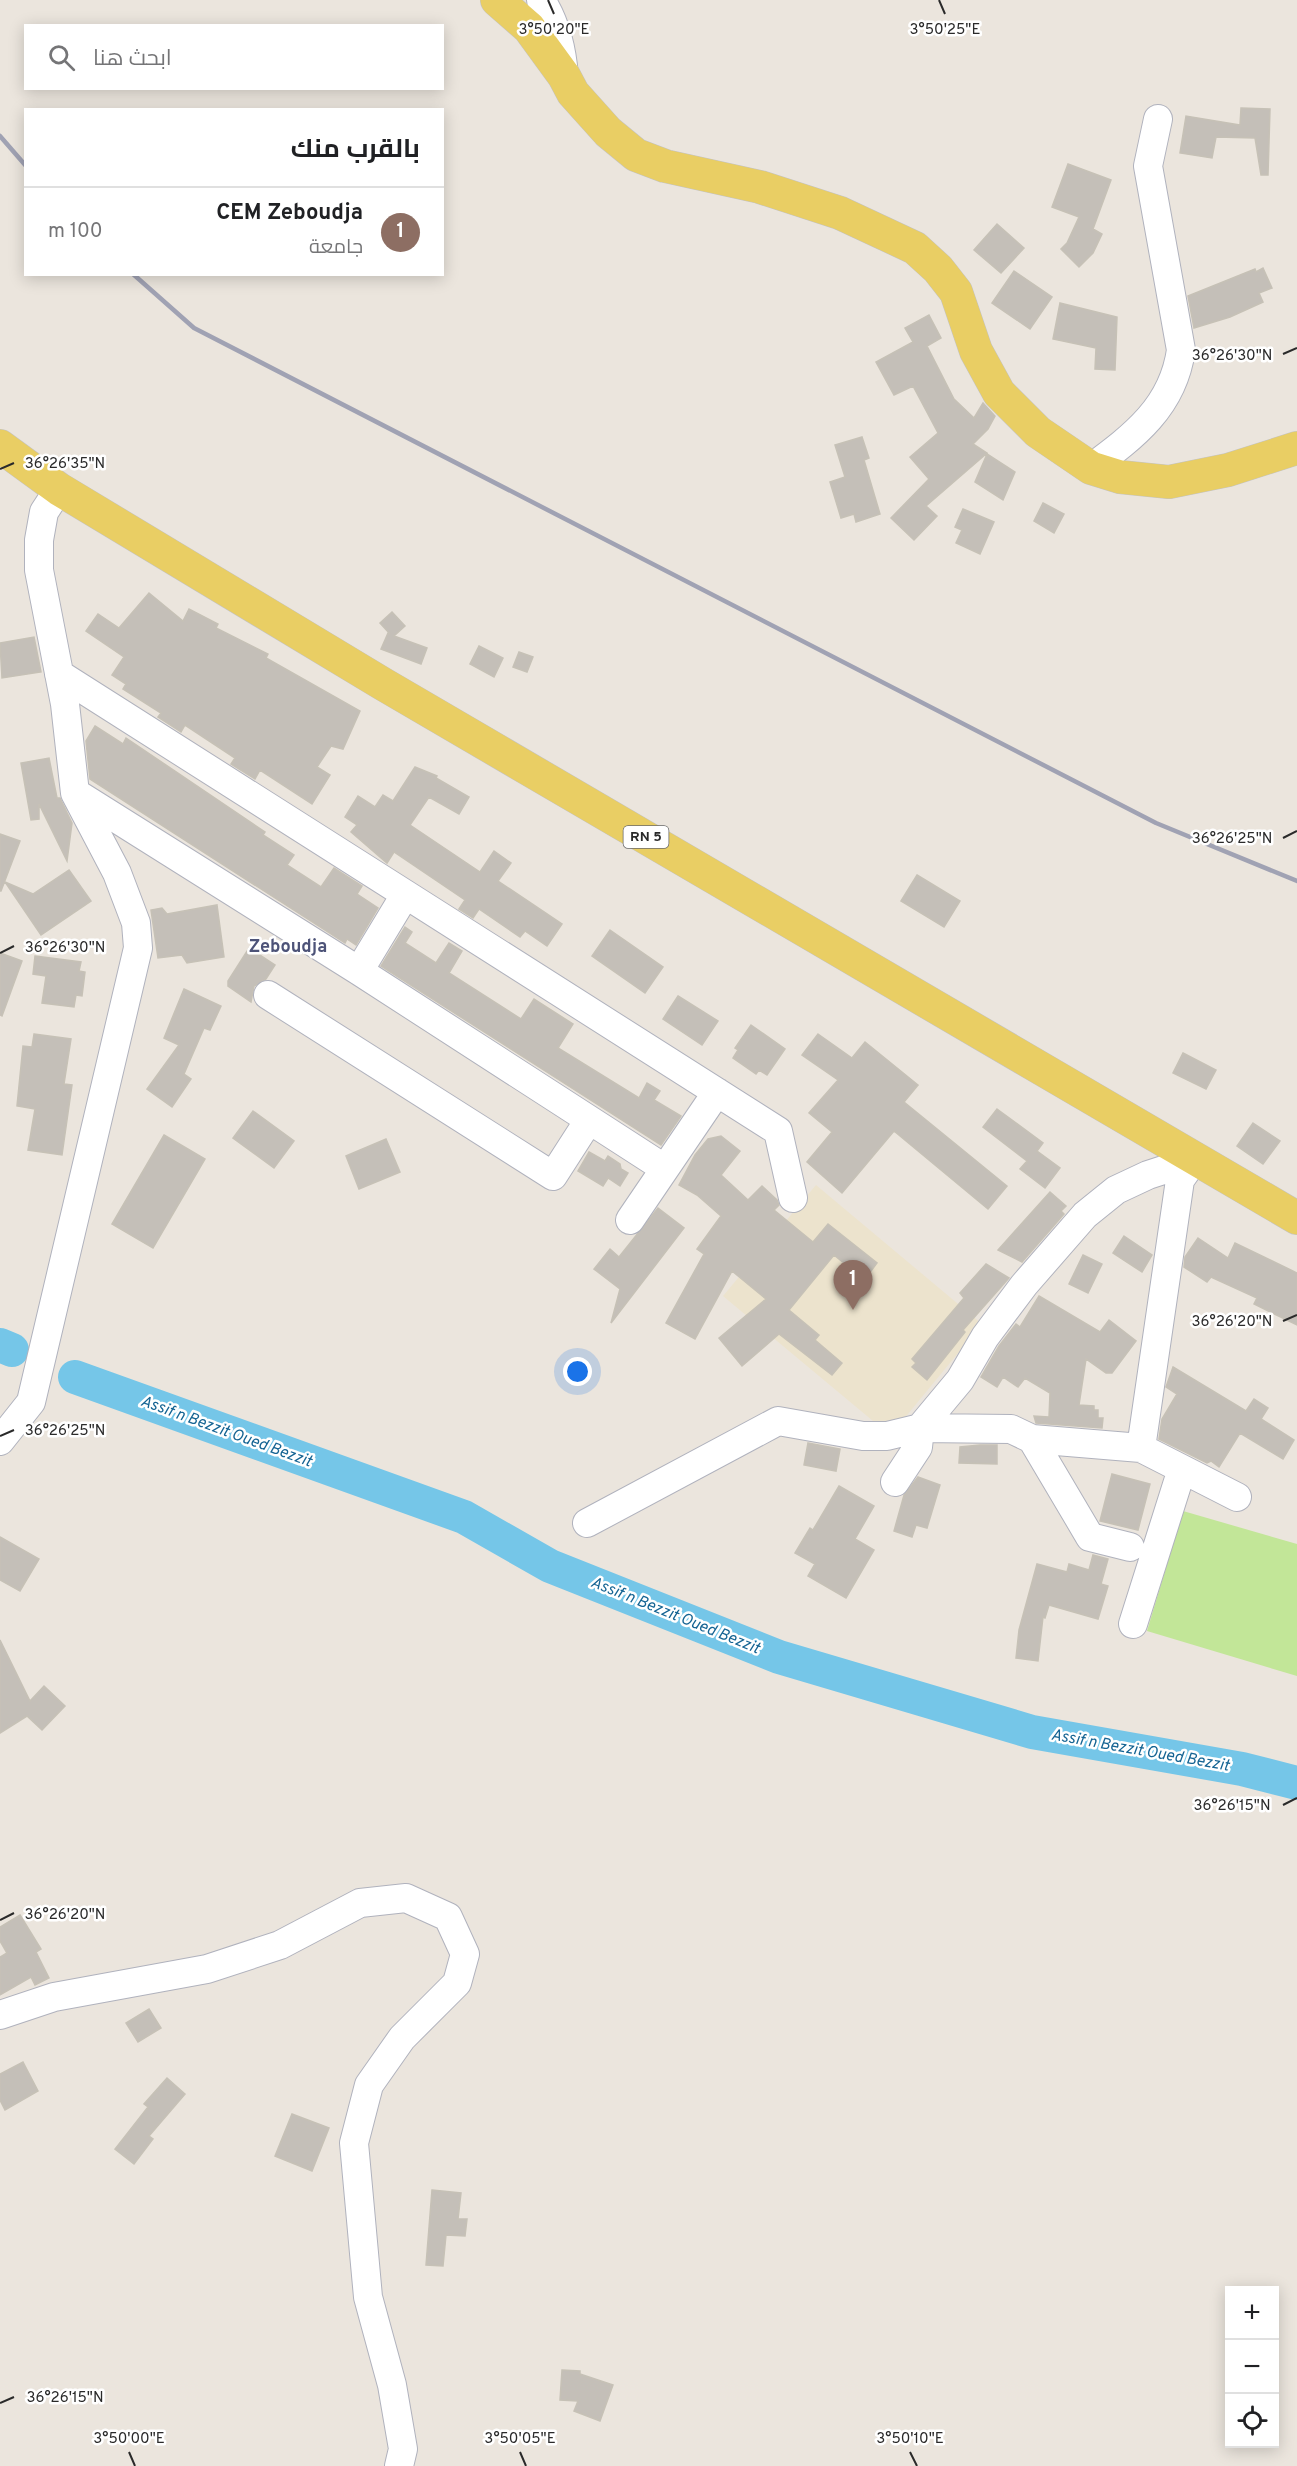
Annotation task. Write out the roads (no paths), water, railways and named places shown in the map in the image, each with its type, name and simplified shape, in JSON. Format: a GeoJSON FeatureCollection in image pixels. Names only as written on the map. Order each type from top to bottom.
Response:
{"type":"FeatureCollection","features":[{"type":"Feature","properties":{"kind":"main road"},"geometry":{"type":"LineString","coordinates":[[497,0],[529,28],[564,76],[573,93],[608,132],[636,155],[665,166],[760,187],[840,213],[915,248],[938,269],[956,292],[976,351],[999,393],[1038,432],[1091,468],[1120,477],[1169,482],[1228,470],[1297,448]]}},
{"type":"Feature","properties":{"kind":"main road","name":"RN 5"},"geometry":{"type":"LineString","coordinates":[[0,446],[59,489],[383,684],[1194,1160],[1297,1218]]}},
{"type":"Feature","properties":{"kind":"street"},"geometry":{"type":"LineString","coordinates":[[541,0],[560,45],[564,76]]}},
{"type":"Feature","properties":{"kind":"street"},"geometry":{"type":"LineString","coordinates":[[1091,468],[1151,420],[1177,374],[1181,350],[1148,166],[1158,119]]}},
{"type":"Feature","properties":{"kind":"street"},"geometry":{"type":"LineString","coordinates":[[0,1441],[31,1402],[138,948],[136,923],[117,873],[75,793],[59,675],[43,602],[39,540],[44,512],[59,489]]}},
{"type":"Feature","properties":{"kind":"street"},"geometry":{"type":"LineString","coordinates":[[59,675],[777,1131],[793,1198]]}},
{"type":"Feature","properties":{"kind":"street"},"geometry":{"type":"LineString","coordinates":[[75,793],[359,970],[664,1168]]}},
{"type":"Feature","properties":{"kind":"street"},"geometry":{"type":"LineString","coordinates":[[359,970],[405,895]]}},
{"type":"Feature","properties":{"kind":"street"},"geometry":{"type":"LineString","coordinates":[[268,995],[553,1176],[589,1120]]}},
{"type":"Feature","properties":{"kind":"street"},"geometry":{"type":"LineString","coordinates":[[630,1221],[717,1092]]}},
{"type":"Feature","properties":{"kind":"street"},"geometry":{"type":"LineString","coordinates":[[895,1482],[918,1446],[920,1428],[960,1380],[985,1337],[1024,1285],[1085,1215],[1116,1190],[1148,1175],[1194,1160]]}},
{"type":"Feature","properties":{"kind":"street"},"geometry":{"type":"LineString","coordinates":[[1142,1448],[1180,1180],[1194,1160]]}},
{"type":"Feature","properties":{"kind":"street"},"geometry":{"type":"LineString","coordinates":[[587,1523],[778,1421],[863,1436],[886,1436],[920,1428],[1011,1429],[1032,1439],[1142,1448],[1237,1497]]}},
{"type":"Feature","properties":{"kind":"street"},"geometry":{"type":"LineString","coordinates":[[1032,1439],[1090,1537],[1130,1547]]}},
{"type":"Feature","properties":{"kind":"street"},"geometry":{"type":"LineString","coordinates":[[1133,1624],[1182,1469]]}},
{"type":"Feature","properties":{"kind":"street"},"geometry":{"type":"LineString","coordinates":[[0,2015],[54,1997],[207,1969],[280,1945],[360,1903],[406,1898],[448,1917],[465,1954],[458,1983],[402,2038],[369,2085],[354,2143],[368,2296],[392,2385],[403,2449],[399,2466]]}},
{"type":"Feature","properties":{"kind":"waterway"},"geometry":{"type":"LineString","coordinates":[[0,1345],[12,1350]]}},
{"type":"Feature","properties":{"kind":"waterway","name":"Assif n Bezzit Oued Bezzit"},"geometry":{"type":"LineString","coordinates":[[75,1377],[464,1517],[550,1566],[779,1657],[1032,1732],[1242,1769],[1297,1783]]}},
{"type":"Feature","properties":{"kind":"railway"},"geometry":{"type":"LineString","coordinates":[[0,136],[24,164]]}},
{"type":"Feature","properties":{"kind":"railway"},"geometry":{"type":"LineString","coordinates":[[135,276],[194,328],[1156,823],[1297,881]]}},
{"type":"Feature","properties":{"kind":"place","name":"CEM Zeboudja"},"geometry":{"type":"Point","coordinates":[853,1310]}},
{"type":"Feature","properties":{"kind":"district","name":"Zeboudja"},"geometry":{"type":"Point","coordinates":[288,947]}}]}
